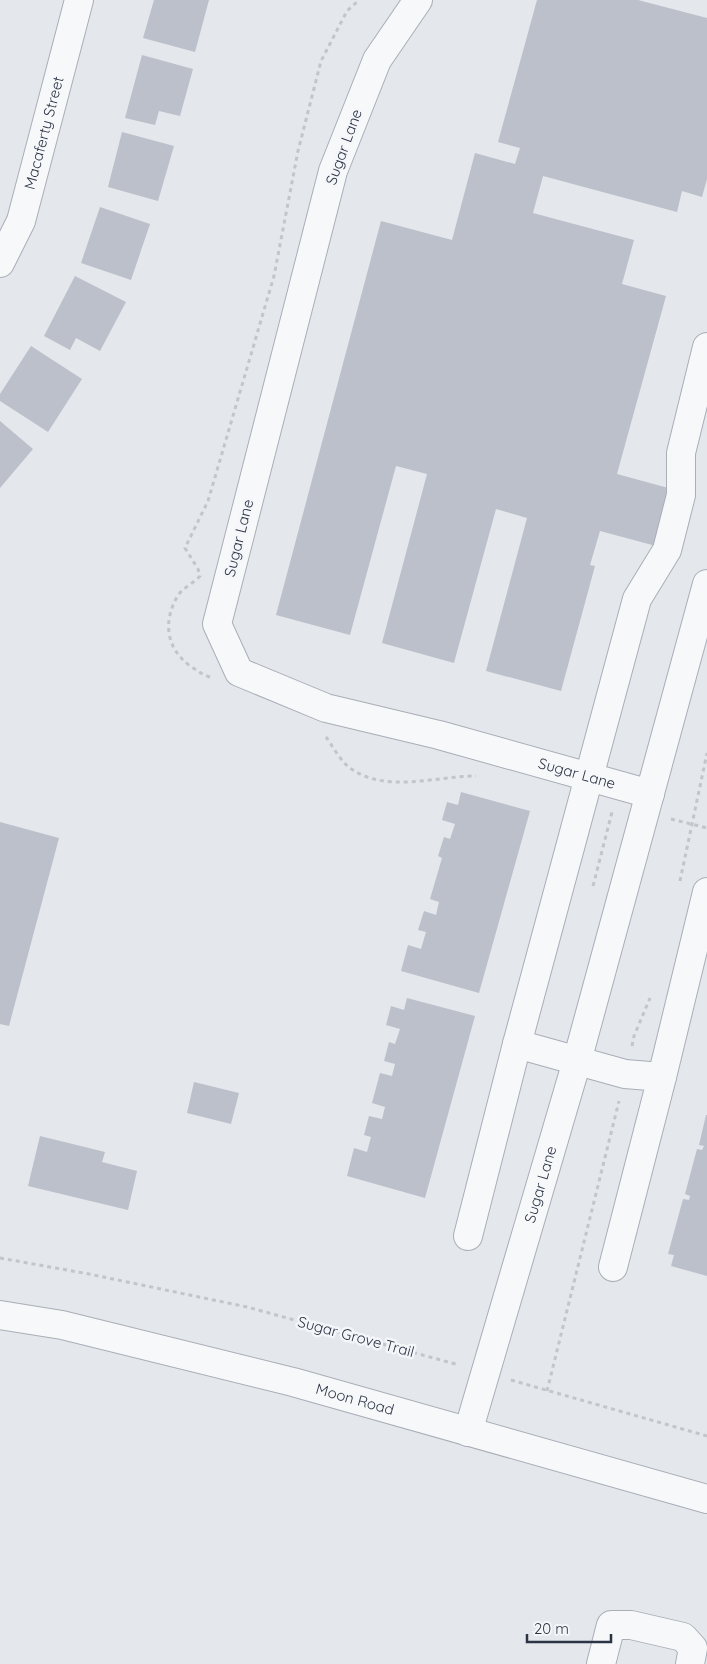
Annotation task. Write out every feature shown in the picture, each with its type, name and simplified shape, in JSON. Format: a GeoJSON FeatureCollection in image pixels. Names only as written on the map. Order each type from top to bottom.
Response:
{"type":"FeatureCollection","features":[{"type":"Feature","properties":{"kind":"street","name":"Macaferty Street"},"geometry":{"type":"LineString","coordinates":[[0,263],[21,221],[79,0]]}},
{"type":"Feature","properties":{"kind":"street","name":"Sugar Lane"},"geometry":{"type":"LineString","coordinates":[[418,0],[377,60],[333,171],[217,624],[240,672],[326,708],[439,735],[590,777],[647,802]]}},
{"type":"Feature","properties":{"kind":"street"},"geometry":{"type":"LineString","coordinates":[[468,1236],[517,1044],[637,599],[667,550],[681,496],[681,453],[707,347]]}},
{"type":"Feature","properties":{"kind":"street","name":"Sugar Lane"},"geometry":{"type":"LineString","coordinates":[[468,1432],[578,1060],[707,584]]}},
{"type":"Feature","properties":{"kind":"street"},"geometry":{"type":"LineString","coordinates":[[613,1266],[707,892]]}},
{"type":"Feature","properties":{"kind":"street"},"geometry":{"type":"LineString","coordinates":[[517,1044],[626,1074],[662,1077]]}},
{"type":"Feature","properties":{"kind":"street","name":"Moon Road"},"geometry":{"type":"LineString","coordinates":[[0,1315],[62,1325],[293,1382],[707,1499]]}},
{"type":"Feature","properties":{"kind":"street"},"geometry":{"type":"LineString","coordinates":[[601,1664],[611,1625],[631,1625],[683,1636],[693,1648],[690,1664]]}},
{"type":"Feature","properties":{"kind":"path"},"geometry":{"type":"LineString","coordinates":[[212,678],[203,675],[179,658],[169,637],[169,618],[178,595],[200,576],[198,569],[185,548],[208,501],[274,276],[298,151],[321,61],[347,11],[359,0]]}},
{"type":"Feature","properties":{"kind":"path"},"geometry":{"type":"LineString","coordinates":[[325,736],[348,768],[370,778],[399,783],[456,776],[484,776]]}},
{"type":"Feature","properties":{"kind":"path"},"geometry":{"type":"LineString","coordinates":[[678,887],[707,753]]}},
{"type":"Feature","properties":{"kind":"path"},"geometry":{"type":"LineString","coordinates":[[647,802],[691,825],[707,828]]}},
{"type":"Feature","properties":{"kind":"path"},"geometry":{"type":"LineString","coordinates":[[546,1391],[634,1036],[652,994]]}},
{"type":"Feature","properties":{"kind":"path","name":"Sugar Grove Trail"},"geometry":{"type":"LineString","coordinates":[[0,1258],[247,1307],[486,1372],[546,1391],[707,1436]]}},
{"type":"Feature","properties":{"kind":"building"},"geometry":{"type":"Polygon","coordinates":[[[154,0],[209,0],[195,52],[143,38],[154,0]]]}},
{"type":"Feature","properties":{"kind":"building"},"geometry":{"type":"Polygon","coordinates":[[[537,0],[638,0],[707,18],[707,179],[702,197],[682,191],[677,212],[543,176],[533,213],[634,240],[622,284],[666,296],[617,474],[672,489],[656,546],[600,531],[590,565],[595,566],[561,691],[486,671],[527,518],[496,509],[454,663],[382,643],[427,474],[396,466],[350,635],[276,615],[381,221],[452,240],[475,153],[515,164],[520,148],[498,142],[537,0]]]}},
{"type":"Feature","properties":{"kind":"building"},"geometry":{"type":"Polygon","coordinates":[[[142,55],[193,69],[180,116],[159,111],[155,125],[125,118],[142,55]]]}},
{"type":"Feature","properties":{"kind":"building"},"geometry":{"type":"Polygon","coordinates":[[[122,132],[174,146],[158,201],[108,187],[122,132]]]}},
{"type":"Feature","properties":{"kind":"building"},"geometry":{"type":"Polygon","coordinates":[[[100,207],[150,224],[131,280],[81,263],[100,207]]]}},
{"type":"Feature","properties":{"kind":"building"},"geometry":{"type":"Polygon","coordinates":[[[75,276],[126,302],[100,351],[76,338],[70,350],[44,336],[75,276]]]}},
{"type":"Feature","properties":{"kind":"building"},"geometry":{"type":"Polygon","coordinates":[[[31,346],[82,379],[48,432],[0,401],[0,394],[31,346]]]}},
{"type":"Feature","properties":{"kind":"building"},"geometry":{"type":"Polygon","coordinates":[[[0,421],[33,449],[0,488],[0,421]]]}},
{"type":"Feature","properties":{"kind":"building"},"geometry":{"type":"Polygon","coordinates":[[[461,792],[530,811],[479,993],[401,971],[408,945],[421,949],[426,932],[418,930],[424,911],[436,915],[439,902],[430,899],[442,858],[438,856],[444,837],[450,839],[455,824],[442,820],[447,802],[458,805],[461,792]]]}},
{"type":"Feature","properties":{"kind":"building"},"geometry":{"type":"Polygon","coordinates":[[[0,822],[59,838],[9,1026],[0,1024],[0,822]]]}},
{"type":"Feature","properties":{"kind":"building"},"geometry":{"type":"Polygon","coordinates":[[[407,998],[475,1016],[425,1198],[347,1176],[354,1148],[367,1152],[371,1137],[364,1135],[369,1116],[382,1119],[385,1107],[372,1103],[380,1073],[392,1076],[395,1064],[384,1061],[389,1042],[395,1044],[400,1029],[386,1025],[391,1006],[404,1010],[407,998]]]}},
{"type":"Feature","properties":{"kind":"building"},"geometry":{"type":"Polygon","coordinates":[[[194,1082],[239,1093],[231,1124],[187,1113],[194,1082]]]}},
{"type":"Feature","properties":{"kind":"building"},"geometry":{"type":"Polygon","coordinates":[[[706,1115],[707,1276],[671,1266],[674,1255],[668,1254],[683,1199],[689,1200],[690,1196],[685,1194],[697,1149],[702,1150],[704,1146],[699,1145],[706,1115]]]}},
{"type":"Feature","properties":{"kind":"building"},"geometry":{"type":"Polygon","coordinates":[[[40,1136],[105,1152],[102,1162],[137,1171],[128,1210],[28,1186],[40,1136]]]}}]}
